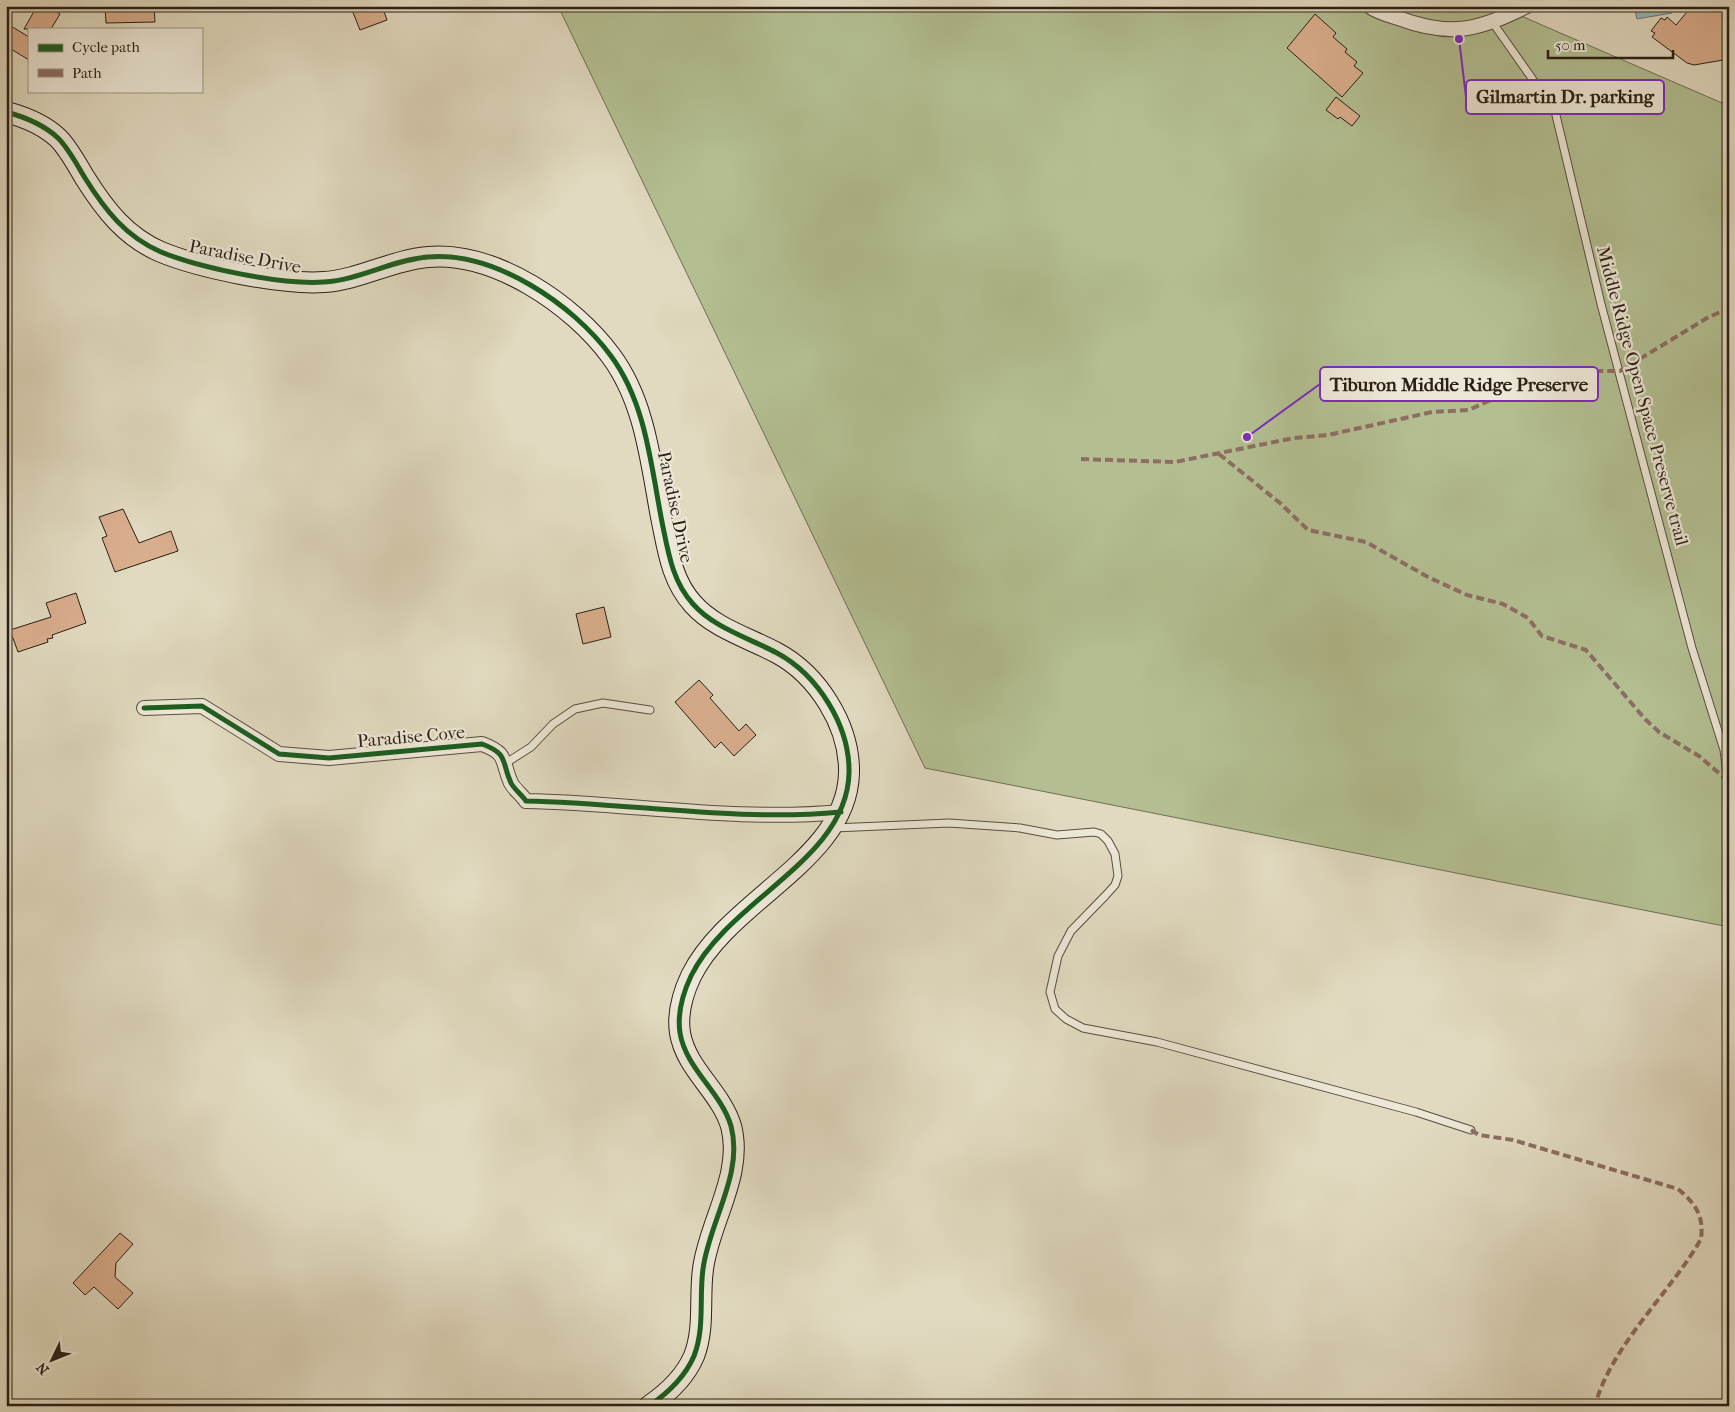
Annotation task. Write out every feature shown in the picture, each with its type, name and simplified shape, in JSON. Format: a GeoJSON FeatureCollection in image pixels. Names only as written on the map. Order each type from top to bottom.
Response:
{"type":"FeatureCollection","features":[{"type":"Feature","properties":{"kind":"street"},"geometry":{"type":"LineString","coordinates":[[1369,6],[1402,20],[1437,28],[1460,29],[1492,23],[1527,6]]}},
{"type":"Feature","properties":{"kind":"street","name":"Paradise Drive"},"geometry":{"type":"LineString","coordinates":[[6,112],[27,118],[59,139],[106,210],[118,224],[133,237],[164,253],[211,267],[268,278],[308,283],[329,282],[431,256],[460,258],[506,272],[564,309],[609,353],[629,386],[646,441],[668,554],[673,570],[684,592],[692,603],[708,618],[782,655],[803,672],[831,707],[846,742],[849,760],[849,779],[836,820],[803,860],[737,916],[708,947],[688,982],[682,1000],[679,1017],[680,1036],[686,1053],[725,1111],[732,1129],[734,1153],[730,1178],[706,1250],[702,1284],[701,1324],[696,1350],[684,1374],[671,1388],[649,1406]]}},
{"type":"Feature","properties":{"kind":"street","name":"Paradise Cove"},"geometry":{"type":"LineString","coordinates":[[144,708],[202,706],[279,754],[329,758],[482,744],[496,749],[506,762]]}},
{"type":"Feature","properties":{"kind":"street"},"geometry":{"type":"LineString","coordinates":[[506,762],[511,784],[526,801],[590,802],[760,816],[836,820]]}},
{"type":"Feature","properties":{"kind":"lane","name":"Middle Ridge Open Space Preserve trail"},"geometry":{"type":"LineString","coordinates":[[1492,23],[1555,111],[1601,304],[1692,648],[1724,750],[1729,791]]}},
{"type":"Feature","properties":{"kind":"lane"},"geometry":{"type":"LineString","coordinates":[[506,762],[531,747],[553,724],[575,709],[603,703],[650,710]]}},
{"type":"Feature","properties":{"kind":"lane"},"geometry":{"type":"LineString","coordinates":[[836,820],[949,823],[1020,828],[1057,835],[1094,832],[1101,834],[1108,841],[1115,854],[1118,876],[1115,885],[1071,931],[1058,956],[1050,992],[1055,1010],[1066,1019],[1083,1028],[1156,1042],[1406,1109],[1471,1130]]}},
{"type":"Feature","properties":{"kind":"green space"},"geometry":{"type":"Polygon","coordinates":[[[558,6],[1498,6],[1729,106],[1729,927],[925,768],[558,6]]]}},
{"type":"Feature","properties":{"kind":"water"},"geometry":{"type":"Polygon","coordinates":[[[1634,6],[1671,6],[1672,13],[1637,19],[1634,6]]]}},
{"type":"Feature","properties":{"kind":"building"},"geometry":{"type":"Polygon","coordinates":[[[37,6],[47,6],[60,14],[52,28],[24,29],[37,6]]]}},
{"type":"Feature","properties":{"kind":"building"},"geometry":{"type":"Polygon","coordinates":[[[105,6],[154,6],[155,22],[106,23],[105,6]]]}},
{"type":"Feature","properties":{"kind":"building"},"geometry":{"type":"Polygon","coordinates":[[[363,6],[382,6],[387,20],[360,30],[352,10],[363,6]]]}},
{"type":"Feature","properties":{"kind":"building"},"geometry":{"type":"Polygon","coordinates":[[[1692,6],[1729,6],[1729,59],[1694,65],[1687,63],[1652,37],[1655,33],[1651,31],[1661,18],[1665,20],[1667,17],[1676,25],[1692,6]]]}},
{"type":"Feature","properties":{"kind":"building"},"geometry":{"type":"Polygon","coordinates":[[[1315,14],[1336,33],[1333,37],[1347,49],[1345,52],[1357,62],[1354,66],[1363,73],[1342,97],[1287,48],[1315,14]]]}},
{"type":"Feature","properties":{"kind":"building"},"geometry":{"type":"Polygon","coordinates":[[[6,23],[28,36],[28,59],[6,46],[6,23]]]}},
{"type":"Feature","properties":{"kind":"building"},"geometry":{"type":"Polygon","coordinates":[[[1336,97],[1360,116],[1352,126],[1326,110],[1336,97]]]}},
{"type":"Feature","properties":{"kind":"building"},"geometry":{"type":"Polygon","coordinates":[[[123,509],[139,543],[171,531],[178,551],[115,572],[102,538],[107,536],[99,517],[123,509]]]}},
{"type":"Feature","properties":{"kind":"building"},"geometry":{"type":"Polygon","coordinates":[[[76,593],[86,623],[52,635],[53,638],[47,639],[48,642],[18,652],[10,630],[51,617],[46,603],[76,593]]]}},
{"type":"Feature","properties":{"kind":"building"},"geometry":{"type":"Polygon","coordinates":[[[604,607],[611,637],[583,644],[576,614],[604,607]]]}},
{"type":"Feature","properties":{"kind":"building"},"geometry":{"type":"Polygon","coordinates":[[[699,680],[713,695],[710,698],[739,731],[746,724],[756,735],[734,756],[721,742],[715,748],[675,702],[699,680]]]}},
{"type":"Feature","properties":{"kind":"building"},"geometry":{"type":"Polygon","coordinates":[[[120,1233],[133,1244],[116,1263],[115,1277],[133,1293],[118,1309],[94,1287],[85,1295],[73,1283],[120,1233]]]}},
{"type":"Feature","properties":{"kind":"marked path"},"geometry":{"type":"LineString","coordinates":[[1081,459],[1175,462],[1294,438],[1328,435],[1432,412],[1469,410],[1553,371],[1620,371],[1707,318],[1729,308]]}},
{"type":"Feature","properties":{"kind":"marked path"},"geometry":{"type":"LineString","coordinates":[[1219,454],[1280,503],[1308,530],[1366,542],[1428,577],[1467,595],[1503,604],[1528,618],[1542,636],[1586,650],[1645,719],[1659,732],[1699,756],[1728,781]]}},
{"type":"Feature","properties":{"kind":"marked path"},"geometry":{"type":"LineString","coordinates":[[1471,1130],[1479,1135],[1513,1140],[1678,1189],[1694,1205],[1700,1217],[1701,1239],[1674,1279],[1627,1341],[1603,1384],[1595,1406]]}},
{"type":"Feature","properties":{"kind":"cycle path"},"geometry":{"type":"LineString","coordinates":[[6,112],[34,122],[58,138],[73,157],[93,190],[117,221],[137,239],[177,258],[264,278],[286,281],[324,282],[350,278],[415,259],[453,257],[505,272],[554,300],[576,318],[611,356],[623,374],[632,394],[646,436],[669,555],[680,586],[686,595],[711,620],[777,653],[806,674],[829,704],[837,720],[848,755],[849,773],[843,804],[829,831],[784,878],[731,924],[709,949],[691,976],[683,996],[680,1011],[680,1033],[689,1058],[720,1102],[731,1126],[734,1144],[733,1162],[724,1198],[706,1251],[702,1280],[699,1335],[694,1356],[686,1371],[675,1384],[649,1406]]}},
{"type":"Feature","properties":{"kind":"cycle path"},"geometry":{"type":"LineString","coordinates":[[144,708],[202,706],[279,754],[329,758],[482,744],[497,751],[503,759],[511,783],[526,801],[762,815],[841,812]]}},
{"type":"Feature","properties":{"kind":"place","name":"Gilmartin Dr. parking"},"geometry":{"type":"Point","coordinates":[1459,39]}},
{"type":"Feature","properties":{"kind":"place","name":"Tiburon Middle Ridge Preserve"},"geometry":{"type":"Point","coordinates":[1247,437]}}]}
